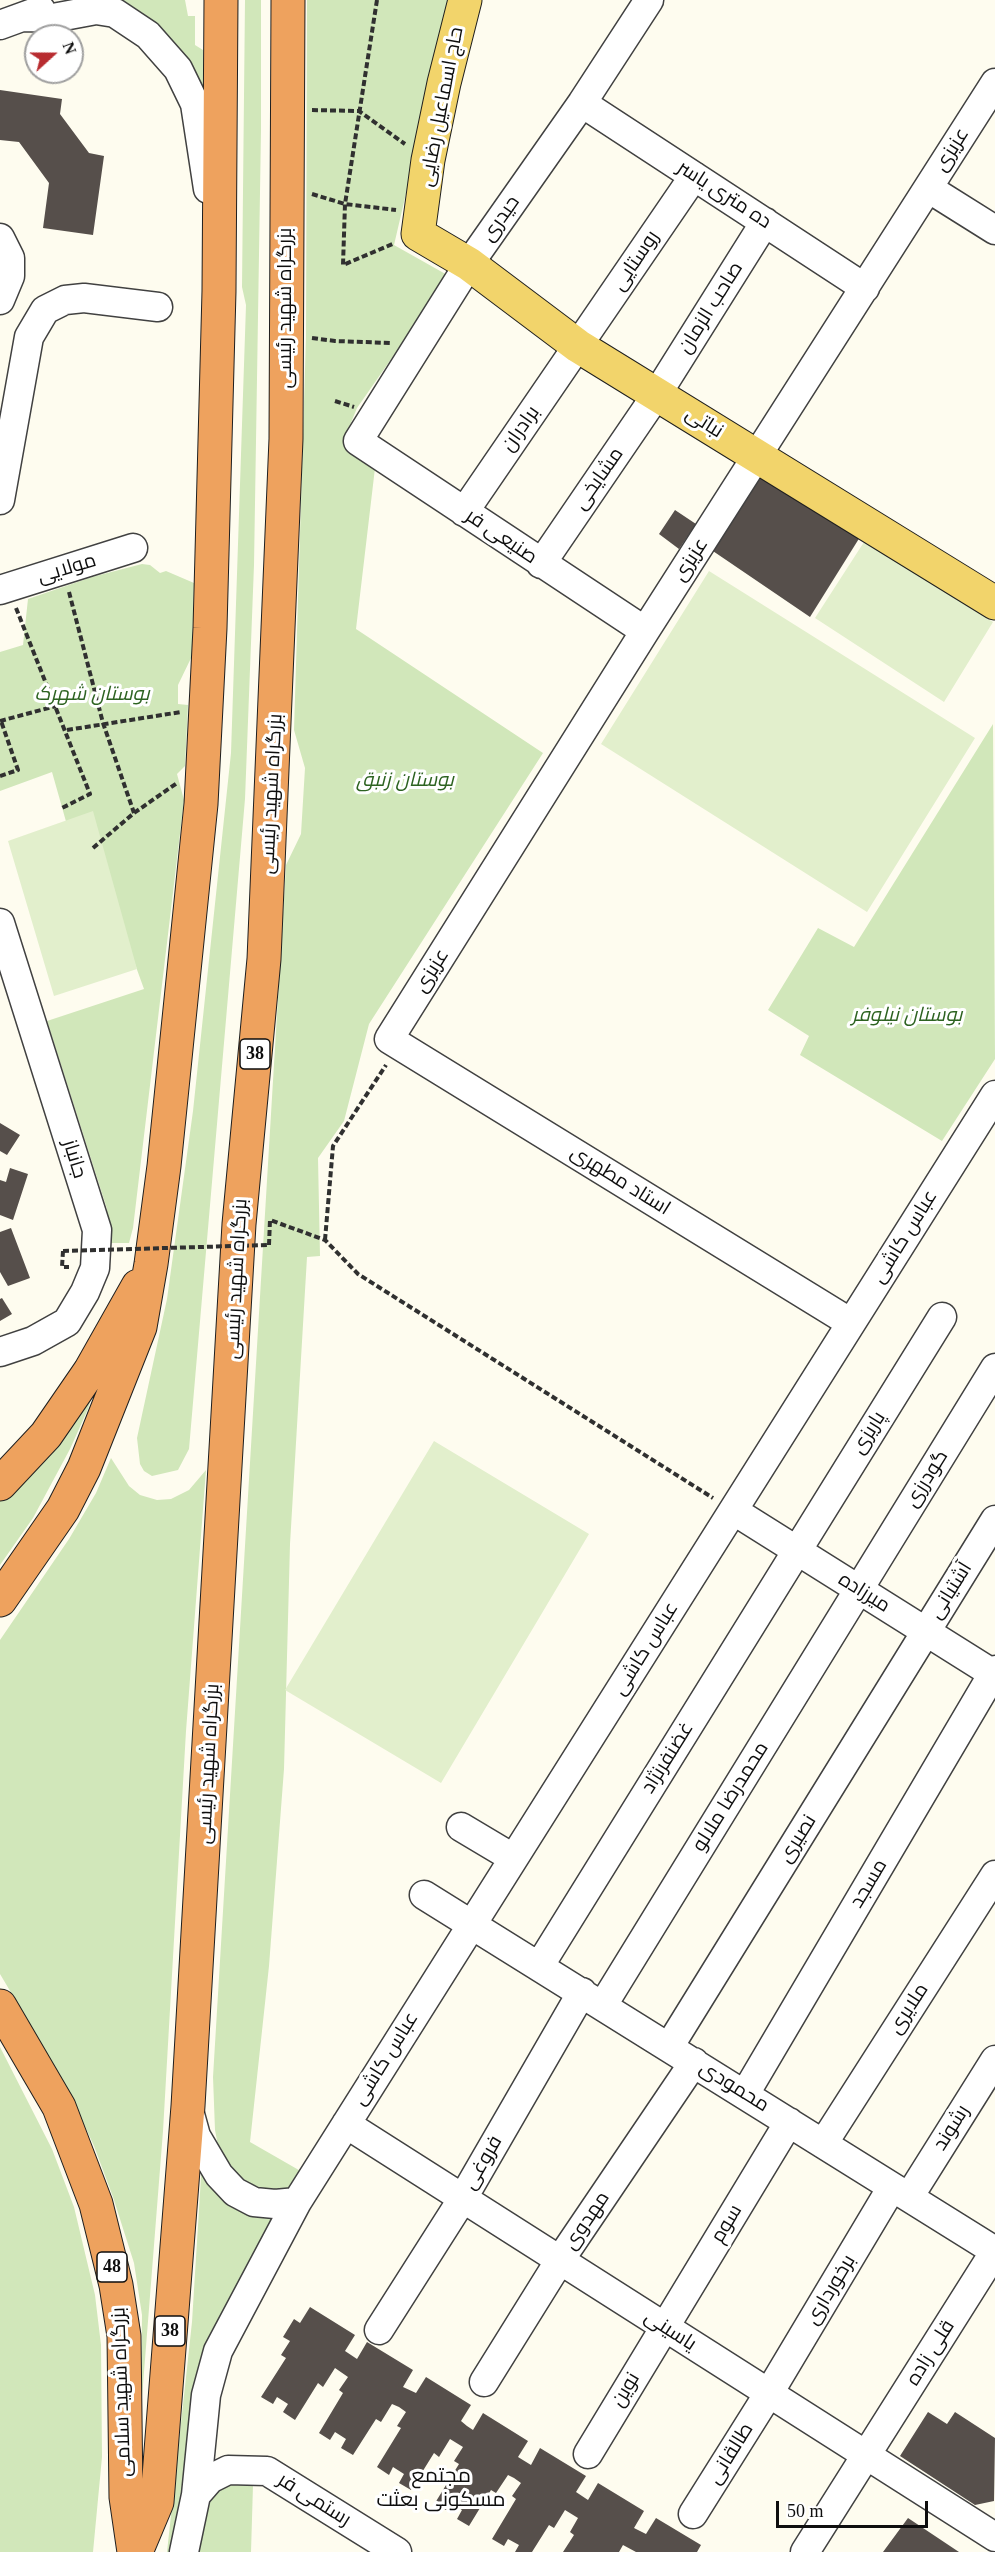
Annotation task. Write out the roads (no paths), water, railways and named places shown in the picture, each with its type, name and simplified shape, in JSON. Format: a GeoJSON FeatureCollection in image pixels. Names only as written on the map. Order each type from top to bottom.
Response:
{"type":"FeatureCollection","features":[{"type":"Feature","properties":{"kind":"highway"},"geometry":{"type":"LineString","coordinates":[[0,1600],[63,1509],[84,1468],[140,1327],[151,1264],[164,1166],[201,804],[210,628],[219,291],[221,0]]}},
{"type":"Feature","properties":{"kind":"highway","name":"بزرگراه شهید رئیسی"},"geometry":{"type":"LineString","coordinates":[[135,2552],[157,2502],[188,2106],[239,1224],[264,959],[286,439],[288,0]]}},
{"type":"Feature","properties":{"kind":"highway"},"geometry":{"type":"LineString","coordinates":[[0,1484],[46,1435],[71,1399],[90,1371],[151,1264]]}},
{"type":"Feature","properties":{"kind":"highway","name":"بزرگراه شهید سلامی"},"geometry":{"type":"LineString","coordinates":[[0,2006],[59,2107],[96,2204],[116,2284],[124,2336],[126,2497],[135,2552]]}},
{"type":"Feature","properties":{"kind":"main road","name":"حاج اسماعیل رضایی"},"geometry":{"type":"LineString","coordinates":[[414,220],[444,82],[465,0]]}},
{"type":"Feature","properties":{"kind":"main road","name":"حاج اسماعیل رضایی"},"geometry":{"type":"LineString","coordinates":[[414,220],[447,159],[486,0]]}},
{"type":"Feature","properties":{"kind":"main road","name":"نباتی"},"geometry":{"type":"LineString","coordinates":[[414,220],[578,346],[995,603]]}},
{"type":"Feature","properties":{"kind":"street"},"geometry":{"type":"LineString","coordinates":[[13,21],[65,0]]}},
{"type":"Feature","properties":{"kind":"street","name":"حیدری"},"geometry":{"type":"LineString","coordinates":[[358,441],[469,264],[582,103],[649,0]]}},
{"type":"Feature","properties":{"kind":"street"},"geometry":{"type":"LineString","coordinates":[[13,21],[53,18],[96,10],[115,13],[148,35],[178,69],[195,104],[201,127],[219,291]]}},
{"type":"Feature","properties":{"kind":"street","name":"عزیزی"},"geometry":{"type":"LineString","coordinates":[[395,1042],[645,631],[995,83]]}},
{"type":"Feature","properties":{"kind":"street","name":"ده متری یاسر"},"geometry":{"type":"LineString","coordinates":[[582,103],[866,288]]}},
{"type":"Feature","properties":{"kind":"street","name":"روستایی"},"geometry":{"type":"LineString","coordinates":[[578,346],[694,176]]}},
{"type":"Feature","properties":{"kind":"street"},"geometry":{"type":"LineString","coordinates":[[928,188],[995,230]]}},
{"type":"Feature","properties":{"kind":"street","name":"صاحب الزمان"},"geometry":{"type":"LineString","coordinates":[[657,394],[765,222]]}},
{"type":"Feature","properties":{"kind":"street"},"geometry":{"type":"LineString","coordinates":[[0,238],[10,258],[10,276],[0,300]]}},
{"type":"Feature","properties":{"kind":"street"},"geometry":{"type":"LineString","coordinates":[[0,500],[29,337],[45,310],[65,300],[84,298],[158,307]]}},
{"type":"Feature","properties":{"kind":"street","name":"برادران"},"geometry":{"type":"LineString","coordinates":[[464,512],[578,346]]}},
{"type":"Feature","properties":{"kind":"street","name":"مشایخی"},"geometry":{"type":"LineString","coordinates":[[541,564],[657,394]]}},
{"type":"Feature","properties":{"kind":"street","name":"صنیعی فر"},"geometry":{"type":"LineString","coordinates":[[358,441],[645,631]]}},
{"type":"Feature","properties":{"kind":"street","name":"مولايی"},"geometry":{"type":"LineString","coordinates":[[4,589],[133,548]]}},
{"type":"Feature","properties":{"kind":"street","name":"جانباز"},"geometry":{"type":"LineString","coordinates":[[0,923],[6,960],[97,1230],[95,1268],[86,1292],[67,1322],[33,1341],[0,1352]]}},
{"type":"Feature","properties":{"kind":"street","name":"استاد مطهری"},"geometry":{"type":"LineString","coordinates":[[395,1042],[851,1323]]}},
{"type":"Feature","properties":{"kind":"street","name":"عباس کاشی"},"geometry":{"type":"LineString","coordinates":[[184,2552],[196,2495],[206,2395],[218,2351],[297,2202],[995,1095]]}},
{"type":"Feature","properties":{"kind":"street","name":"پاریزی"},"geometry":{"type":"LineString","coordinates":[[796,1550],[942,1317]]}},
{"type":"Feature","properties":{"kind":"street","name":"گودرزی"},"geometry":{"type":"LineString","coordinates":[[859,1589],[995,1368]]}},
{"type":"Feature","properties":{"kind":"street","name":"میرزاده"},"geometry":{"type":"LineString","coordinates":[[734,1510],[994,1673]]}},
{"type":"Feature","properties":{"kind":"street","name":"آشتیانی"},"geometry":{"type":"LineString","coordinates":[[927,1632],[995,1520]]}},
{"type":"Feature","properties":{"kind":"street","name":"غضنفرنژاد"},"geometry":{"type":"LineString","coordinates":[[540,1965],[796,1550]]}},
{"type":"Feature","properties":{"kind":"street","name":"محمدرضا ملالو"},"geometry":{"type":"LineString","coordinates":[[593,1999],[859,1589]]}},
{"type":"Feature","properties":{"kind":"street","name":"نصیری"},"geometry":{"type":"LineString","coordinates":[[669,2047],[927,1632]]}},
{"type":"Feature","properties":{"kind":"street","name":"مسجد"},"geometry":{"type":"LineString","coordinates":[[745,2094],[994,1673]]}},
{"type":"Feature","properties":{"kind":"street"},"geometry":{"type":"LineString","coordinates":[[461,1827],[513,1858]]}},
{"type":"Feature","properties":{"kind":"street","name":"ملایری"},"geometry":{"type":"LineString","coordinates":[[823,2144],[995,1875]]}},
{"type":"Feature","properties":{"kind":"street","name":"محمودی"},"geometry":{"type":"LineString","coordinates":[[424,1895],[540,1965],[995,2251]]}},
{"type":"Feature","properties":{"kind":"street","name":"فروغی"},"geometry":{"type":"LineString","coordinates":[[379,2331],[593,1999]]}},
{"type":"Feature","properties":{"kind":"street","name":"رشوند"},"geometry":{"type":"LineString","coordinates":[[901,2192],[995,2060]]}},
{"type":"Feature","properties":{"kind":"street","name":"مهدوی"},"geometry":{"type":"LineString","coordinates":[[484,2382],[560,2260],[694,2062]]}},
{"type":"Feature","properties":{"kind":"street"},"geometry":{"type":"LineString","coordinates":[[188,2106],[196,2136],[219,2175],[235,2192],[254,2202],[275,2204],[297,2202]]}},
{"type":"Feature","properties":{"kind":"street","name":"سوم"},"geometry":{"type":"LineString","coordinates":[[664,2326],[789,2122]]}},
{"type":"Feature","properties":{"kind":"street","name":"یاسینی"},"geometry":{"type":"LineString","coordinates":[[346,2124],[995,2537]]}},
{"type":"Feature","properties":{"kind":"street","name":"برخورداری"},"geometry":{"type":"LineString","coordinates":[[769,2393],[901,2192]]}},
{"type":"Feature","properties":{"kind":"street","name":"قلی زاده"},"geometry":{"type":"LineString","coordinates":[[805,2552],[995,2251]]}},
{"type":"Feature","properties":{"kind":"street","name":"نوین"},"geometry":{"type":"LineString","coordinates":[[588,2454],[664,2326]]}},
{"type":"Feature","properties":{"kind":"street","name":"طالقانی"},"geometry":{"type":"LineString","coordinates":[[693,2514],[769,2393]]}},
{"type":"Feature","properties":{"kind":"street","name":"رستمی فر"},"geometry":{"type":"LineString","coordinates":[[196,2495],[210,2479],[228,2470],[267,2471],[397,2552]]}},
{"type":"Feature","properties":{"kind":"district","name":"مجتمع مسکونی بعثت"},"geometry":{"type":"Point","coordinates":[441,2488]}},
{"type":"Feature","properties":{"kind":"park label","name":"بوستان شهرک"},"geometry":{"type":"Point","coordinates":[92,695]}},
{"type":"Feature","properties":{"kind":"park label","name":"بوستان زنبق"},"geometry":{"type":"Point","coordinates":[405,781]}},
{"type":"Feature","properties":{"kind":"park label","name":"بوستان نیلوفر"},"geometry":{"type":"Point","coordinates":[907,1016]}}]}
